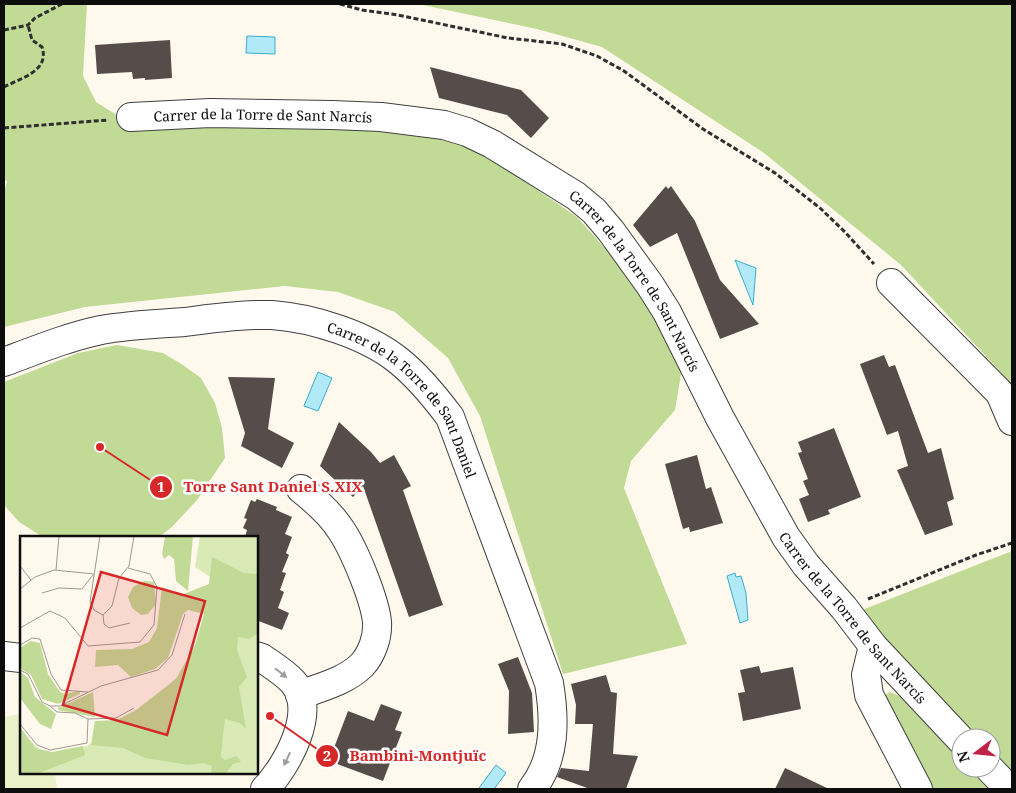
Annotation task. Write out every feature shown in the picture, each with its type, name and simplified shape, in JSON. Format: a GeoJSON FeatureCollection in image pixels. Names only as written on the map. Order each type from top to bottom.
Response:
{"type":"FeatureCollection","features":[{"type":"Feature","properties":{"kind":"street","name":"Carrer de la Torre de Sant Narcís"},"geometry":{"type":"LineString","coordinates":[[131,117],[210,113],[332,115],[428,122],[467,132],[499,148],[570,192],[594,211],[611,230],[667,312],[720,418],[786,537],[806,565],[844,608],[873,646],[951,729]]}},
{"type":"Feature","properties":{"kind":"street"},"geometry":{"type":"LineString","coordinates":[[891,284],[1000,393],[1012,421]]}},
{"type":"Feature","properties":{"kind":"street","name":"Carrer de la Torre de Sant Daniel"},"geometry":{"type":"LineString","coordinates":[[4,362],[72,337],[104,330],[237,316],[272,315],[303,320],[338,329],[373,343],[398,360],[432,394],[450,417],[549,683],[553,706],[550,751],[545,769],[532,789]]}},
{"type":"Feature","properties":{"kind":"street"},"geometry":{"type":"LineString","coordinates":[[300,695],[348,675],[361,665],[370,653],[376,639],[377,623],[355,554],[342,530],[331,516],[302,489]]}},
{"type":"Feature","properties":{"kind":"street"},"geometry":{"type":"LineString","coordinates":[[873,646],[866,674],[869,695],[918,789]]}},
{"type":"Feature","properties":{"kind":"street"},"geometry":{"type":"LineString","coordinates":[[4,656],[20,658]]}},
{"type":"Feature","properties":{"kind":"street"},"geometry":{"type":"LineString","coordinates":[[258,657],[292,682],[300,695],[302,714],[298,732],[284,767],[265,789]]}},
{"type":"Feature","properties":{"kind":"street"},"geometry":{"type":"LineString","coordinates":[[999,778],[1009,789]]}},
{"type":"Feature","properties":{"kind":"path"},"geometry":{"type":"LineString","coordinates":[[4,30],[28,24],[35,18],[62,4]]}},
{"type":"Feature","properties":{"kind":"path"},"geometry":{"type":"LineString","coordinates":[[340,4],[362,10],[398,15],[508,38],[562,44],[597,56],[624,71],[703,128],[775,173],[820,208],[845,232],[891,284]]}},
{"type":"Feature","properties":{"kind":"path"},"geometry":{"type":"LineString","coordinates":[[4,87],[39,68],[44,59],[42,46],[32,40],[28,24]]}},
{"type":"Feature","properties":{"kind":"path"},"geometry":{"type":"LineString","coordinates":[[4,128],[131,117]]}},
{"type":"Feature","properties":{"kind":"path"},"geometry":{"type":"LineString","coordinates":[[844,608],[976,555],[1012,543]]}},
{"type":"Feature","properties":{"kind":"green space"},"geometry":{"type":"Polygon","coordinates":[[[4,4],[87,4],[83,76],[96,102],[136,127],[302,125],[424,132],[473,146],[577,217],[631,277],[682,368],[675,410],[631,461],[624,488],[687,644],[563,674],[480,416],[448,358],[395,312],[338,292],[285,286],[85,307],[4,327],[4,192],[7,182],[4,178],[4,4]]]}},
{"type":"Feature","properties":{"kind":"green space"},"geometry":{"type":"Polygon","coordinates":[[[418,4],[1012,4],[1012,387],[1010,382],[901,265],[764,153],[602,47],[537,29],[418,4]]]}},
{"type":"Feature","properties":{"kind":"green space"},"geometry":{"type":"Polygon","coordinates":[[[117,345],[163,353],[201,378],[215,403],[222,428],[225,458],[197,500],[172,527],[160,536],[41,536],[19,522],[4,505],[4,382],[78,353],[117,345]]]}},
{"type":"Feature","properties":{"kind":"green space"},"geometry":{"type":"Polygon","coordinates":[[[1012,551],[1012,773],[1001,762],[1001,728],[964,728],[951,717],[872,631],[862,610],[1012,551]]]}},
{"type":"Feature","properties":{"kind":"green space"},"geometry":{"type":"Polygon","coordinates":[[[890,692],[905,698],[951,746],[951,778],[980,778],[990,789],[932,789],[884,699],[885,695],[890,692]]]}},
{"type":"Feature","properties":{"kind":"green space"},"geometry":{"type":"Polygon","coordinates":[[[20,714],[20,773],[55,773],[57,789],[5,789],[4,717],[20,714]]]}},
{"type":"Feature","properties":{"kind":"water"},"geometry":{"type":"Polygon","coordinates":[[[247,36],[275,37],[275,54],[246,53],[247,36]]]}},
{"type":"Feature","properties":{"kind":"water"},"geometry":{"type":"Polygon","coordinates":[[[735,260],[756,268],[753,305],[735,260]]]}},
{"type":"Feature","properties":{"kind":"water"},"geometry":{"type":"Polygon","coordinates":[[[318,372],[332,378],[318,411],[304,406],[318,372]]]}},
{"type":"Feature","properties":{"kind":"water"},"geometry":{"type":"Polygon","coordinates":[[[735,573],[736,577],[741,576],[746,593],[748,620],[740,623],[727,576],[735,573]]]}},
{"type":"Feature","properties":{"kind":"water"},"geometry":{"type":"Polygon","coordinates":[[[496,765],[506,773],[494,789],[480,789],[479,788],[496,765]]]}},
{"type":"Feature","properties":{"kind":"building"},"geometry":{"type":"Polygon","coordinates":[[[170,40],[172,78],[133,79],[132,72],[97,74],[95,45],[170,40]]]}},
{"type":"Feature","properties":{"kind":"building"},"geometry":{"type":"Polygon","coordinates":[[[430,67],[521,90],[549,118],[531,138],[507,115],[439,98],[430,67]]]}},
{"type":"Feature","properties":{"kind":"building"},"geometry":{"type":"Polygon","coordinates":[[[666,186],[668,189],[671,186],[695,221],[720,280],[759,324],[720,339],[677,233],[650,247],[633,225],[666,186]]]}},
{"type":"Feature","properties":{"kind":"building"},"geometry":{"type":"Polygon","coordinates":[[[884,355],[889,367],[895,365],[928,453],[941,448],[954,499],[947,502],[953,525],[925,535],[897,470],[908,466],[898,431],[887,435],[860,364],[884,355]]]}},
{"type":"Feature","properties":{"kind":"building"},"geometry":{"type":"Polygon","coordinates":[[[228,377],[275,378],[268,429],[294,443],[282,468],[241,446],[245,433],[228,377]]]}},
{"type":"Feature","properties":{"kind":"building"},"geometry":{"type":"Polygon","coordinates":[[[339,422],[380,463],[394,455],[411,486],[403,490],[443,605],[409,617],[363,486],[353,497],[320,466],[339,422]]]}},
{"type":"Feature","properties":{"kind":"building"},"geometry":{"type":"Polygon","coordinates":[[[834,428],[861,497],[828,510],[830,514],[808,522],[799,499],[809,495],[803,481],[808,479],[798,453],[802,452],[798,442],[834,428]]]}},
{"type":"Feature","properties":{"kind":"building"},"geometry":{"type":"Polygon","coordinates":[[[697,455],[706,489],[711,487],[723,523],[690,532],[689,527],[683,529],[665,464],[697,455]]]}},
{"type":"Feature","properties":{"kind":"building"},"geometry":{"type":"Polygon","coordinates":[[[257,499],[277,507],[276,510],[292,517],[285,534],[292,537],[286,553],[289,555],[282,572],[286,573],[280,590],[284,592],[278,608],[289,613],[282,630],[258,621],[258,536],[245,536],[247,530],[243,528],[247,519],[244,518],[251,500],[255,502],[257,499]]]}},
{"type":"Feature","properties":{"kind":"building"},"geometry":{"type":"Polygon","coordinates":[[[518,657],[532,693],[534,732],[508,734],[509,691],[498,664],[518,657]]]}},
{"type":"Feature","properties":{"kind":"building"},"geometry":{"type":"Polygon","coordinates":[[[759,666],[761,673],[793,667],[801,709],[743,721],[738,693],[745,692],[740,670],[759,666]]]}},
{"type":"Feature","properties":{"kind":"building"},"geometry":{"type":"Polygon","coordinates":[[[606,675],[611,692],[617,693],[613,754],[638,756],[626,789],[590,789],[557,777],[561,768],[589,771],[593,724],[575,724],[576,705],[571,684],[606,675]]]}},
{"type":"Feature","properties":{"kind":"building"},"geometry":{"type":"Polygon","coordinates":[[[381,704],[402,712],[395,730],[402,732],[383,781],[329,761],[348,711],[374,721],[381,704]]]}},
{"type":"Feature","properties":{"kind":"building"},"geometry":{"type":"Polygon","coordinates":[[[785,768],[829,789],[775,789],[785,768]]]}},
{"type":"Feature","properties":{"kind":"place","name":"Torre Sant Daniel S.XIX"},"geometry":{"type":"Point","coordinates":[100,447]}},
{"type":"Feature","properties":{"kind":"place","name":"Bambini-Montjuïc"},"geometry":{"type":"Point","coordinates":[270,716]}}]}
